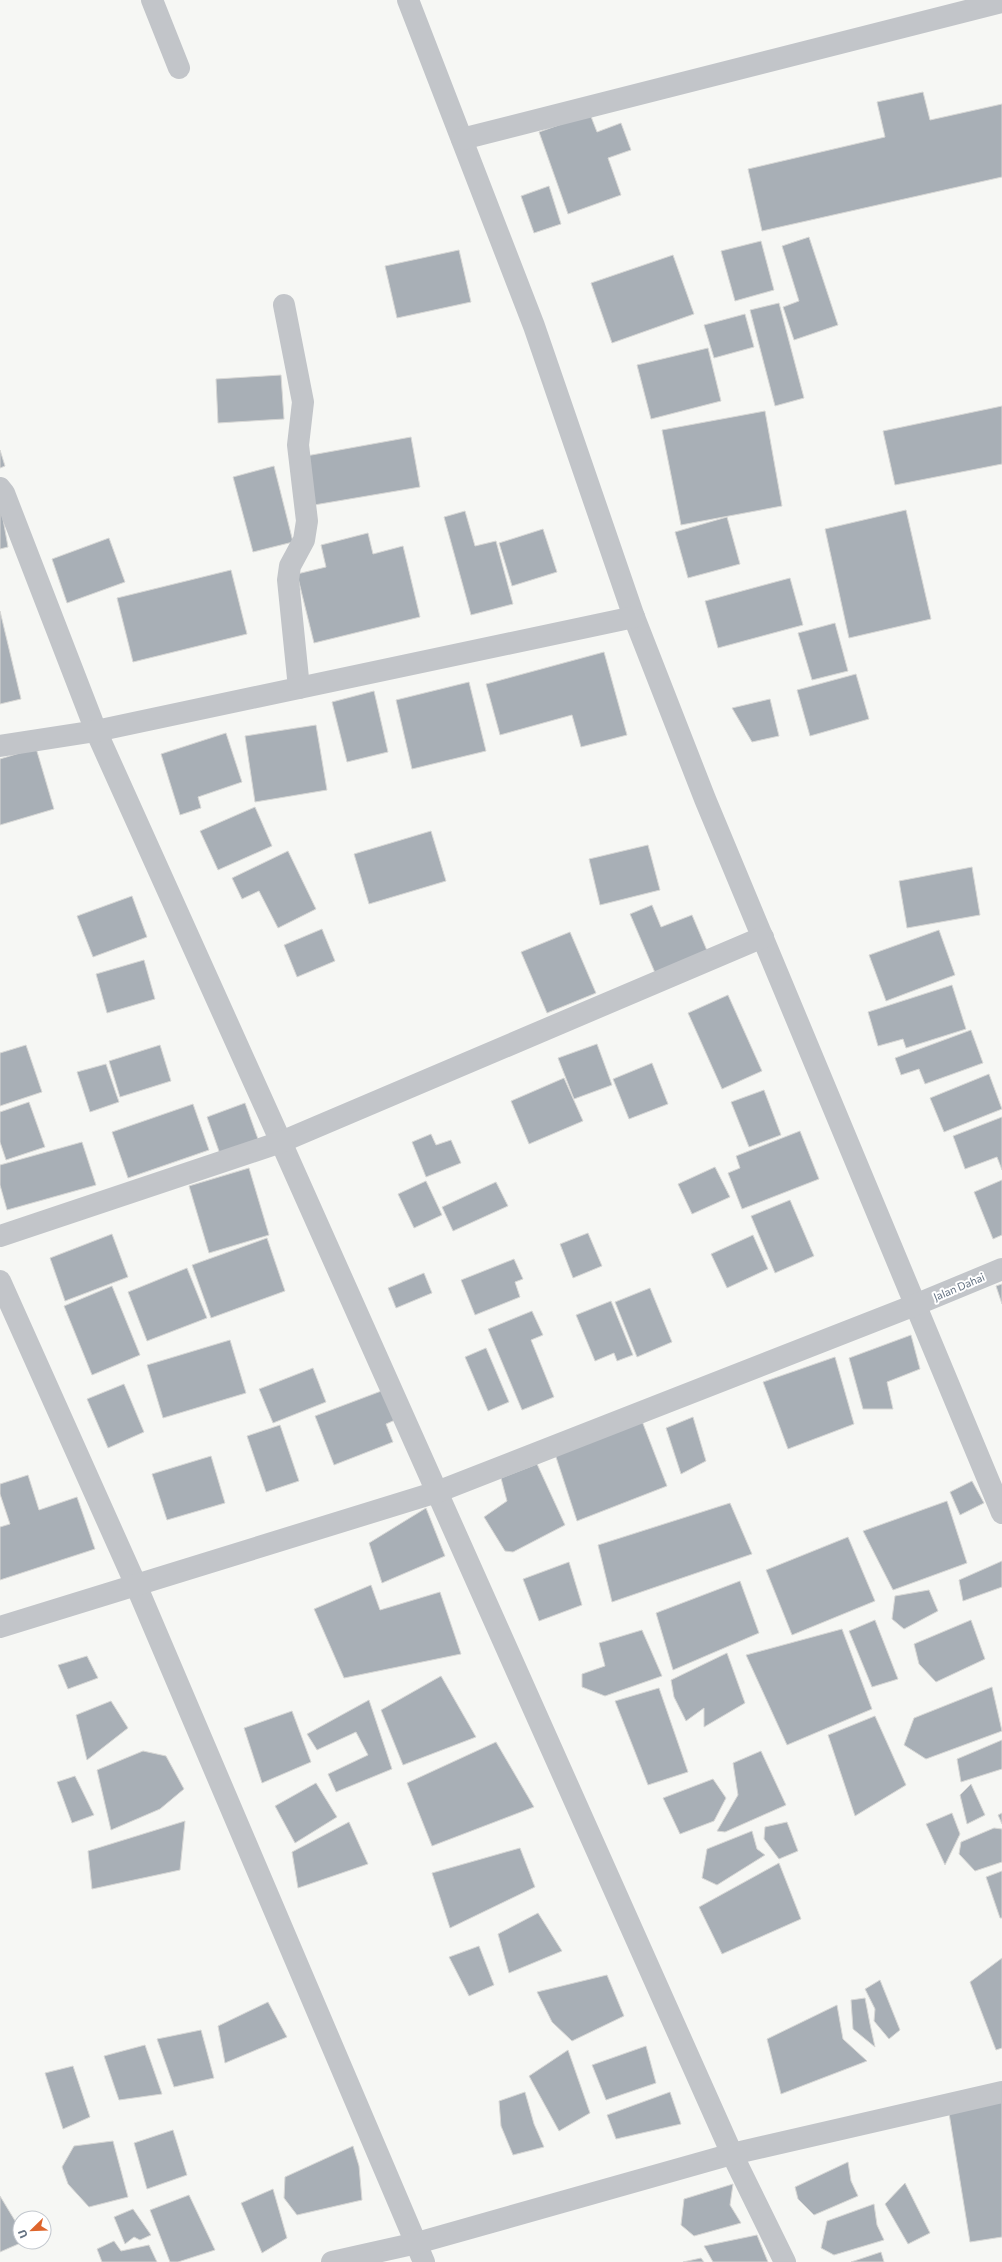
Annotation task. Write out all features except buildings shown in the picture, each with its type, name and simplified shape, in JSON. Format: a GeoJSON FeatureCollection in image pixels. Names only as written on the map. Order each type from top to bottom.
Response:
{"type":"FeatureCollection","features":[{"type":"Feature","properties":{"kind":"street"},"geometry":{"type":"LineString","coordinates":[[152,0],[179,68]]}},
{"type":"Feature","properties":{"kind":"street"},"geometry":{"type":"LineString","coordinates":[[408,0],[534,326],[634,617],[705,799],[1002,1513]]}},
{"type":"Feature","properties":{"kind":"street"},"geometry":{"type":"LineString","coordinates":[[462,139],[1002,2]]}},
{"type":"Feature","properties":{"kind":"street"},"geometry":{"type":"LineString","coordinates":[[284,305],[303,402],[298,445],[307,521],[304,540],[290,566],[288,580],[300,688]]}},
{"type":"Feature","properties":{"kind":"street"},"geometry":{"type":"LineString","coordinates":[[0,488],[4,493],[96,731],[282,1142],[732,2154],[785,2262]]}},
{"type":"Feature","properties":{"kind":"street"},"geometry":{"type":"LineString","coordinates":[[0,746],[96,731],[634,617]]}},
{"type":"Feature","properties":{"kind":"street"},"geometry":{"type":"LineString","coordinates":[[0,1236],[282,1142],[763,937]]}},
{"type":"Feature","properties":{"kind":"street","name":"Jalan Dahai"},"geometry":{"type":"LineString","coordinates":[[0,1627],[437,1492],[916,1305],[1002,1269]]}},
{"type":"Feature","properties":{"kind":"street"},"geometry":{"type":"LineString","coordinates":[[0,1281],[136,1585],[421,2252]]}},
{"type":"Feature","properties":{"kind":"street"},"geometry":{"type":"LineString","coordinates":[[332,2262],[421,2252],[732,2154],[1002,2092]]}}]}
